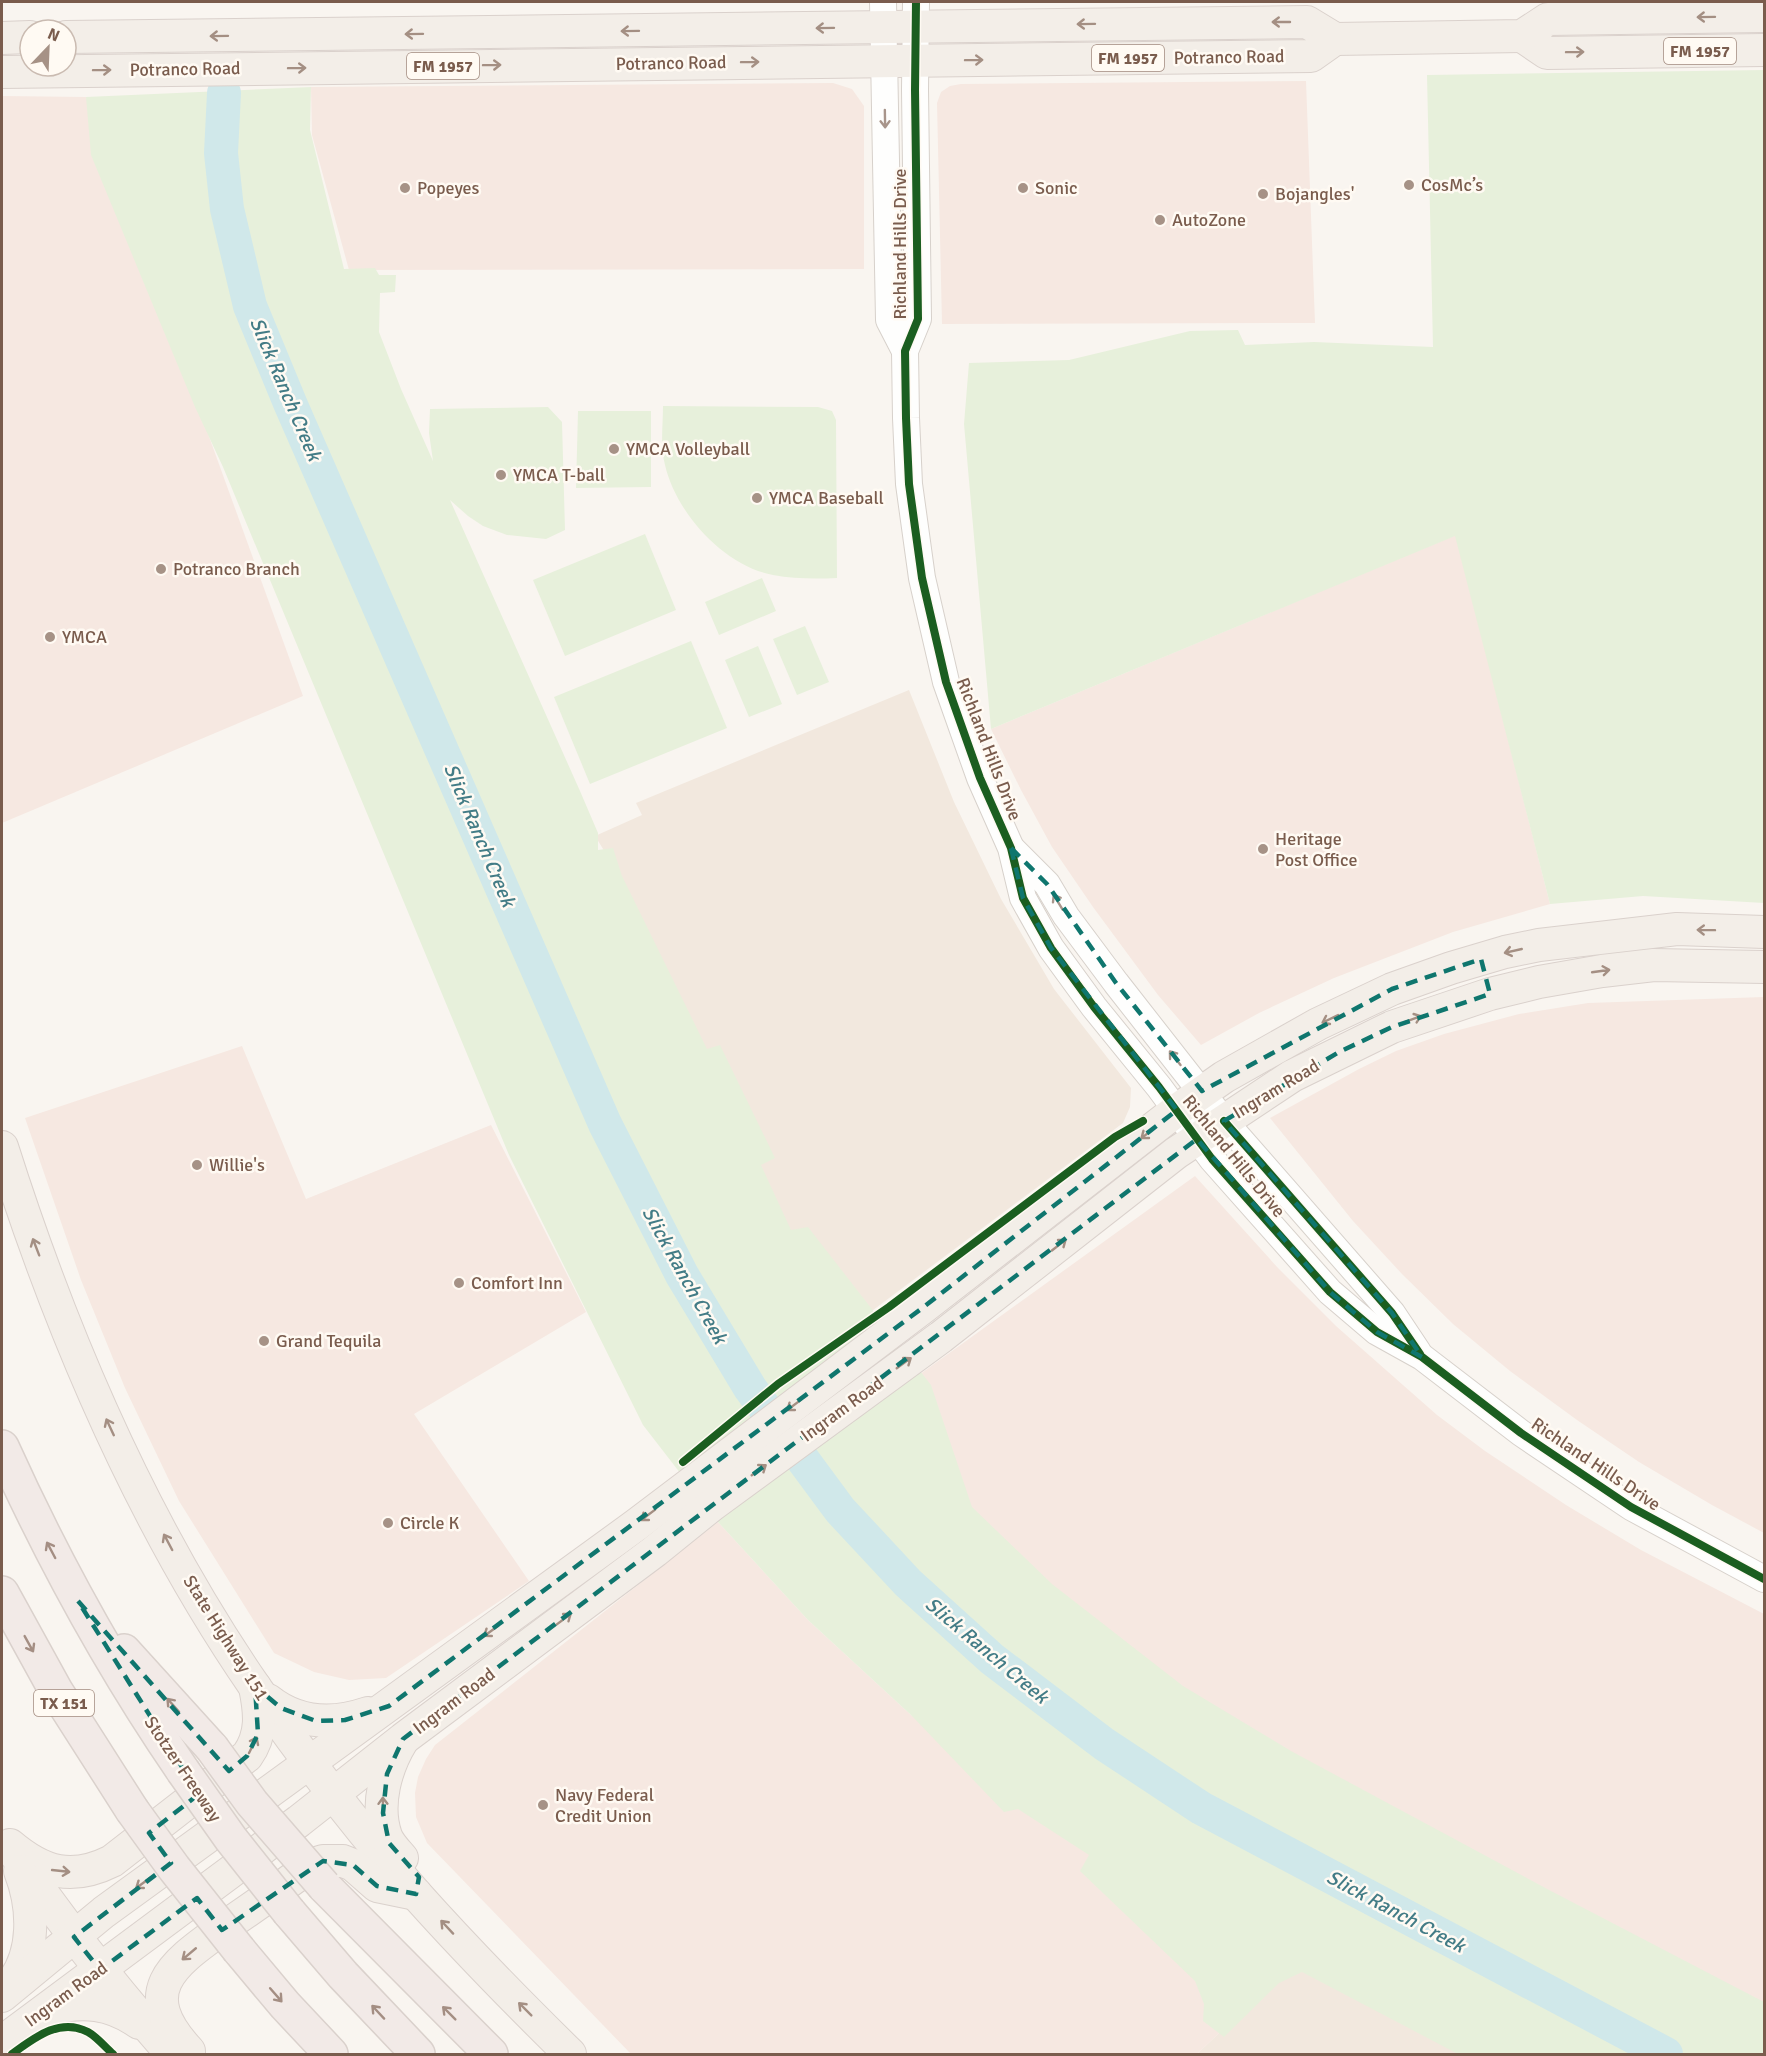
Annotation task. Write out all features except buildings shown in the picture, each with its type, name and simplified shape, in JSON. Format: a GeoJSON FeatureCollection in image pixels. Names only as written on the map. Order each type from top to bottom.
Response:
{"type":"FeatureCollection","features":[{"type":"Feature","properties":{"kind":"highway","name":"Stotzer Freeway"},"geometry":{"type":"LineString","coordinates":[[2,1447],[35,1519],[78,1601],[150,1723],[231,1839],[289,1912],[418,2055]]}},
{"type":"Feature","properties":{"kind":"highway","name":"TX 151"},"geometry":{"type":"LineString","coordinates":[[2,1593],[62,1701],[132,1810],[174,1868],[239,1950],[331,2055]]}},
{"type":"Feature","properties":{"kind":"highway"},"geometry":{"type":"LineString","coordinates":[[78,1601],[212,1748],[252,1803],[324,1886],[491,2055]]}},
{"type":"Feature","properties":{"kind":"main road","name":"Potranco Road"},"geometry":{"type":"LineString","coordinates":[[2,72],[1311,56],[1335,39],[1307,21],[916,14],[78,37]]}},
{"type":"Feature","properties":{"kind":"main road","name":"FM 1957"},"geometry":{"type":"LineString","coordinates":[[1764,16],[1548,19],[1521,36],[1547,53],[1764,50]]}},
{"type":"Feature","properties":{"kind":"main road"},"geometry":{"type":"LineString","coordinates":[[1335,39],[1521,36]]}},
{"type":"Feature","properties":{"kind":"main road"},"geometry":{"type":"LineString","coordinates":[[2,38],[18,38]]}},
{"type":"Feature","properties":{"kind":"main road","name":"Ingram Road"},"geometry":{"type":"LineString","coordinates":[[2,2042],[655,1551],[703,1492],[840,1370],[1202,1092],[1318,1024],[1392,988],[1481,959],[1539,945],[1622,934],[1677,929],[1764,932]]}},
{"type":"Feature","properties":{"kind":"main road"},"geometry":{"type":"LineString","coordinates":[[1481,959],[1490,994]]}},
{"type":"Feature","properties":{"kind":"main road","name":"Ingram Road"},"geometry":{"type":"LineString","coordinates":[[2,1996],[104,1912],[309,1762],[703,1492],[857,1398],[1197,1139],[1292,1076],[1392,1027],[1490,994],[1549,980],[1654,965],[1764,966]]}},
{"type":"Feature","properties":{"kind":"main road","name":"State Highway 151"},"geometry":{"type":"LineString","coordinates":[[2,1147],[56,1303],[124,1456],[191,1585],[255,1686],[333,1794],[416,1894],[570,2055]]}},
{"type":"Feature","properties":{"kind":"main road"},"geometry":{"type":"LineString","coordinates":[[921,1309],[940,1337]]}},
{"type":"Feature","properties":{"kind":"main road"},"geometry":{"type":"LineString","coordinates":[[255,1686],[281,1708],[316,1721],[345,1720],[389,1706]]}},
{"type":"Feature","properties":{"kind":"main road"},"geometry":{"type":"LineString","coordinates":[[6,1838],[37,1865],[63,1872],[78,1872],[100,1867],[112,1861],[247,1756],[255,1743],[259,1727],[255,1686]]}},
{"type":"Feature","properties":{"kind":"main road"},"geometry":{"type":"LineString","coordinates":[[189,2055],[189,2051],[165,2020],[163,1992],[170,1974],[189,1953],[313,1864],[323,1861],[343,1862],[353,1865],[377,1886],[416,1894],[419,1877],[389,1843],[385,1834],[383,1813],[383,1789],[387,1774],[403,1739]]}},
{"type":"Feature","properties":{"kind":"main road"},"geometry":{"type":"LineString","coordinates":[[6,1838],[100,1970],[172,2055]]}},
{"type":"Feature","properties":{"kind":"main road"},"geometry":{"type":"LineString","coordinates":[[2,1996],[16,1978],[29,1945],[30,1929],[26,1891],[6,1838]]}},
{"type":"Feature","properties":{"kind":"main road"},"geometry":{"type":"LineString","coordinates":[[43,2011],[85,2003],[105,2006],[138,2022],[172,2055]]}},
{"type":"Feature","properties":{"kind":"street","name":"Richland Hills Drive"},"geometry":{"type":"LineString","coordinates":[[883,14],[889,320],[905,351]]}},
{"type":"Feature","properties":{"kind":"street","name":"Richland Hills Drive"},"geometry":{"type":"LineString","coordinates":[[916,14],[918,319],[905,351],[909,484],[922,578],[946,682],[980,778],[1011,848],[1023,898],[1051,948],[1094,1007],[1177,1110],[1197,1139],[1285,1243],[1330,1292],[1377,1332],[1422,1357],[1521,1433],[1631,1507],[1764,1579]]}},
{"type":"Feature","properties":{"kind":"street","name":"Richland Hills Drive"},"geometry":{"type":"LineString","coordinates":[[1011,848],[1047,884],[1066,916],[1116,983],[1224,1121],[1392,1313],[1422,1357]]}},
{"type":"Feature","properties":{"kind":"highlighted area"},"geometry":{"type":"Polygon","coordinates":[[[1011,848],[1047,884],[1116,983],[1202,1091],[1392,989],[1481,959],[1490,994],[1392,1027],[1339,1052],[1224,1121],[1392,1313],[1422,1357],[1377,1332],[1330,1292],[1197,1139],[403,1739],[387,1774],[383,1813],[389,1843],[419,1877],[416,1894],[377,1886],[353,1865],[323,1861],[222,1930],[197,1898],[100,1970],[74,1937],[171,1863],[149,1833],[199,1794],[78,1601],[229,1771],[247,1756],[258,1734],[255,1686],[281,1708],[316,1721],[345,1720],[389,1706],[921,1309],[1177,1110],[1051,948],[1023,898],[1011,848]]]}},
{"type":"Feature","properties":{"kind":"shaded area"},"geometry":{"type":"Polygon","coordinates":[[[1306,81],[1315,323],[942,324],[937,103],[941,92],[950,86],[961,84],[1306,81]]]}},
{"type":"Feature","properties":{"kind":"shaded area"},"geometry":{"type":"Polygon","coordinates":[[[833,83],[852,89],[864,106],[864,269],[349,270],[312,135],[311,87],[833,83]]]}},
{"type":"Feature","properties":{"kind":"shaded area"},"geometry":{"type":"Polygon","coordinates":[[[2,96],[86,97],[303,696],[2,823],[2,96]]]}},
{"type":"Feature","properties":{"kind":"shaded area"},"geometry":{"type":"Polygon","coordinates":[[[1456,535],[1550,904],[1453,932],[1334,978],[1259,1013],[1201,1045],[1158,995],[1052,847],[991,729],[1456,535]]]}},
{"type":"Feature","properties":{"kind":"shaded area"},"geometry":{"type":"Polygon","coordinates":[[[909,690],[954,802],[1001,899],[1054,989],[1131,1088],[1130,1107],[1123,1123],[829,1343],[618,873],[595,836],[642,815],[636,803],[909,690]]]}},
{"type":"Feature","properties":{"kind":"shaded area"},"geometry":{"type":"Polygon","coordinates":[[[1764,997],[1764,1533],[1639,1462],[1510,1371],[1453,1324],[1353,1221],[1270,1118],[1396,1051],[1444,1034],[1519,1014],[1588,1003],[1764,997]]]}},
{"type":"Feature","properties":{"kind":"shaded area"},"geometry":{"type":"Polygon","coordinates":[[[242,1046],[306,1199],[491,1125],[586,1312],[414,1414],[529,1581],[386,1678],[349,1680],[314,1672],[274,1653],[179,1501],[125,1388],[81,1280],[25,1118],[242,1046]]]}},
{"type":"Feature","properties":{"kind":"shaded area"},"geometry":{"type":"Polygon","coordinates":[[[1195,1176],[1278,1268],[1336,1326],[1437,1415],[1485,1451],[1566,1505],[1641,1550],[1764,1614],[1764,2008],[1230,1726],[1041,1592],[880,1403],[1195,1176]]]}},
{"type":"Feature","properties":{"kind":"shaded area"},"geometry":{"type":"Polygon","coordinates":[[[718,1522],[808,1620],[911,1715],[1294,1962],[1197,2054],[631,2054],[427,1843],[416,1817],[415,1793],[418,1777],[435,1745],[718,1522]]]}},
{"type":"Feature","properties":{"kind":"shaded area"},"geometry":{"type":"Polygon","coordinates":[[[1294,1962],[1467,2054],[1197,2054],[1294,1962]]]}},
{"type":"Feature","properties":{"kind":"green space"},"geometry":{"type":"Polygon","coordinates":[[[1764,70],[1764,903],[1643,896],[1550,904],[1455,536],[991,729],[964,424],[969,363],[1069,360],[1190,331],[1238,330],[1245,345],[1314,342],[1433,347],[1427,75],[1764,70]]]}},
{"type":"Feature","properties":{"kind":"green space"},"geometry":{"type":"Polygon","coordinates":[[[311,87],[310,130],[344,269],[375,268],[379,275],[396,275],[395,292],[380,293],[379,332],[433,461],[429,433],[430,409],[548,407],[562,422],[565,530],[546,539],[507,535],[483,526],[450,500],[598,833],[598,850],[613,848],[622,876],[707,1049],[720,1045],[775,1158],[761,1165],[791,1230],[808,1227],[931,1385],[972,1507],[1052,1584],[1183,1686],[1291,1751],[1764,2002],[1764,2054],[1458,2054],[1302,1972],[1279,1983],[1224,2037],[1203,2021],[1204,2004],[1195,1981],[1080,1871],[1089,1855],[1018,1809],[1004,1812],[911,1715],[808,1620],[718,1522],[643,1425],[509,1155],[91,155],[86,97],[311,87]]]}},
{"type":"Feature","properties":{"kind":"green space","name":"YMCA Baseball"},"geometry":{"type":"Polygon","coordinates":[[[663,406],[818,407],[832,411],[836,420],[837,578],[789,577],[755,570],[737,561],[705,535],[691,519],[680,501],[665,465],[662,436],[663,406]]]}},
{"type":"Feature","properties":{"kind":"green space","name":"YMCA Volleyball"},"geometry":{"type":"Polygon","coordinates":[[[578,411],[651,411],[651,487],[576,488],[578,411]]]}},
{"type":"Feature","properties":{"kind":"green space"},"geometry":{"type":"Polygon","coordinates":[[[645,534],[676,610],[565,656],[533,580],[645,534]]]}},
{"type":"Feature","properties":{"kind":"green space"},"geometry":{"type":"Polygon","coordinates":[[[762,578],[776,611],[719,635],[705,602],[762,578]]]}},
{"type":"Feature","properties":{"kind":"green space"},"geometry":{"type":"Polygon","coordinates":[[[805,626],[829,682],[797,695],[773,639],[805,626]]]}},
{"type":"Feature","properties":{"kind":"green space"},"geometry":{"type":"Polygon","coordinates":[[[691,641],[727,728],[590,784],[554,697],[691,641]]]}},
{"type":"Feature","properties":{"kind":"green space"},"geometry":{"type":"Polygon","coordinates":[[[758,646],[782,704],[749,717],[725,660],[758,646]]]}},
{"type":"Feature","properties":{"kind":"waterway","name":"Slick Ranch Creek"},"geometry":{"type":"LineString","coordinates":[[224,93],[221,153],[227,209],[250,306],[290,403],[605,1124],[682,1275],[750,1388],[840,1510],[908,1583],[992,1659],[1104,1744],[1201,1808],[1666,2054]]}},
{"type":"Feature","properties":{"kind":"cycle path"},"geometry":{"type":"LineString","coordinates":[[916,2],[918,319],[905,351],[909,484],[922,578],[946,682],[980,778],[1011,848],[1023,898],[1051,948],[1212,1159],[1330,1292],[1377,1332],[1422,1357],[1521,1433],[1631,1507],[1764,1579]]}},
{"type":"Feature","properties":{"kind":"cycle path"},"geometry":{"type":"LineString","coordinates":[[683,1462],[778,1384],[889,1307],[1115,1137],[1143,1121]]}},
{"type":"Feature","properties":{"kind":"cycle path"},"geometry":{"type":"LineString","coordinates":[[1224,1121],[1392,1313],[1420,1354]]}},
{"type":"Feature","properties":{"kind":"cycle path"},"geometry":{"type":"LineString","coordinates":[[12,2054],[48,2031],[67,2027],[88,2032],[113,2054]]}},
{"type":"Feature","properties":{"kind":"place","name":"CosMc’s"},"geometry":{"type":"Point","coordinates":[1409,185]}},
{"type":"Feature","properties":{"kind":"place","name":"Popeyes"},"geometry":{"type":"Point","coordinates":[405,188]}},
{"type":"Feature","properties":{"kind":"place","name":"Sonic"},"geometry":{"type":"Point","coordinates":[1023,188]}},
{"type":"Feature","properties":{"kind":"place","name":"Bojangles'"},"geometry":{"type":"Point","coordinates":[1263,194]}},
{"type":"Feature","properties":{"kind":"place","name":"AutoZone"},"geometry":{"type":"Point","coordinates":[1160,220]}},
{"type":"Feature","properties":{"kind":"place","name":"YMCA Volleyball"},"geometry":{"type":"Point","coordinates":[614,449]}},
{"type":"Feature","properties":{"kind":"place","name":"YMCA T-ball"},"geometry":{"type":"Point","coordinates":[501,475]}},
{"type":"Feature","properties":{"kind":"place","name":"YMCA Baseball"},"geometry":{"type":"Point","coordinates":[757,498]}},
{"type":"Feature","properties":{"kind":"place","name":"Potranco Branch"},"geometry":{"type":"Point","coordinates":[161,569]}},
{"type":"Feature","properties":{"kind":"place","name":"YMCA"},"geometry":{"type":"Point","coordinates":[50,637]}},
{"type":"Feature","properties":{"kind":"place","name":"Heritage Post Office"},"geometry":{"type":"Point","coordinates":[1263,849]}},
{"type":"Feature","properties":{"kind":"place","name":"Willie's"},"geometry":{"type":"Point","coordinates":[197,1165]}},
{"type":"Feature","properties":{"kind":"place","name":"Comfort Inn"},"geometry":{"type":"Point","coordinates":[459,1283]}},
{"type":"Feature","properties":{"kind":"place","name":"Grand Tequila"},"geometry":{"type":"Point","coordinates":[264,1341]}},
{"type":"Feature","properties":{"kind":"place","name":"Circle K"},"geometry":{"type":"Point","coordinates":[388,1523]}},
{"type":"Feature","properties":{"kind":"place","name":"Navy Federal Credit Union"},"geometry":{"type":"Point","coordinates":[543,1805]}}]}
